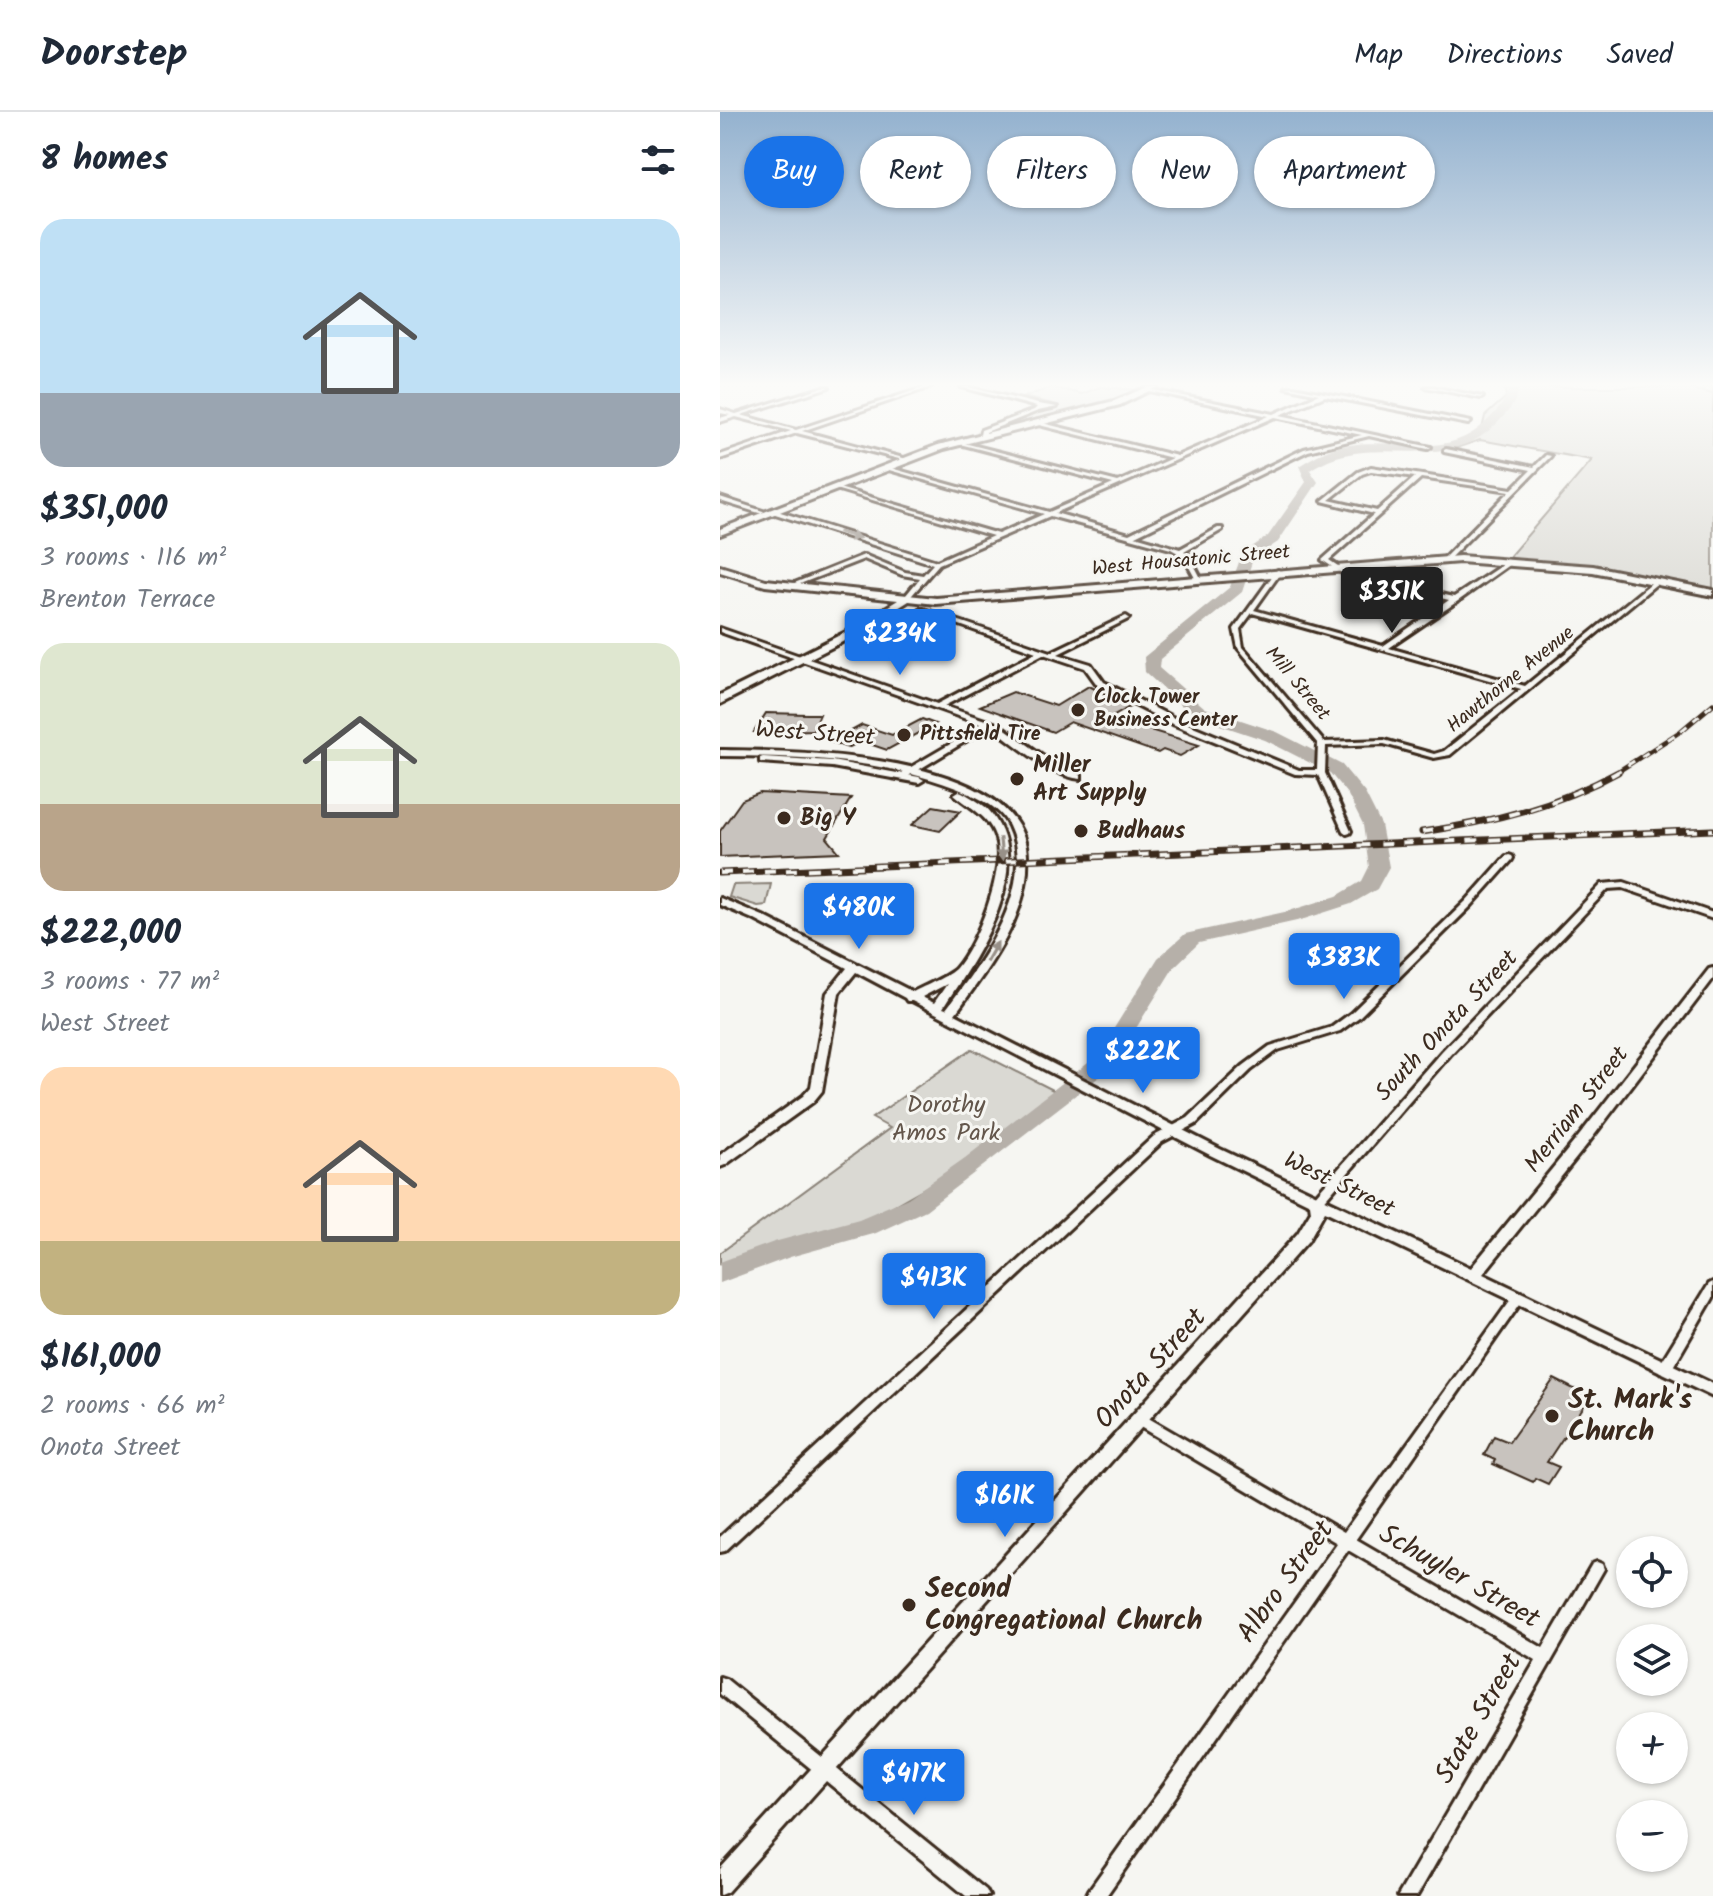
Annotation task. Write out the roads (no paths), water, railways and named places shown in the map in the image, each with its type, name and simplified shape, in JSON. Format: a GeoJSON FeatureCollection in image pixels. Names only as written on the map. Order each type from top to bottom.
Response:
{"type":"FeatureCollection","features":[{"type":"Feature","properties":{"kind":"highway"},"geometry":{"type":"LineString","coordinates":[[720,530],[761,512],[879,470]]}},
{"type":"Feature","properties":{"kind":"highway"},"geometry":{"type":"LineString","coordinates":[[720,530],[834,487]]}},
{"type":"Feature","properties":{"kind":"highway","name":"West Housatonic Street"},"geometry":{"type":"LineString","coordinates":[[720,569],[790,586],[904,601],[954,601],[1446,559],[1593,569],[1713,593]]}},
{"type":"Feature","properties":{"kind":"highway"},"geometry":{"type":"LineString","coordinates":[[720,700],[874,621],[904,601]]}},
{"type":"Feature","properties":{"kind":"street"},"geometry":{"type":"LineString","coordinates":[[893,470],[1181,551],[1198,578]]}},
{"type":"Feature","properties":{"kind":"street"},"geometry":{"type":"LineString","coordinates":[[1067,470],[1120,484]]}},
{"type":"Feature","properties":{"kind":"street"},"geometry":{"type":"LineString","coordinates":[[904,601],[937,563],[1151,470]]}},
{"type":"Feature","properties":{"kind":"street"},"geometry":{"type":"LineString","coordinates":[[1129,536],[1264,470]]}},
{"type":"Feature","properties":{"kind":"street"},"geometry":{"type":"LineString","coordinates":[[1369,470],[1326,499],[1333,505],[1377,513]]}},
{"type":"Feature","properties":{"kind":"street"},"geometry":{"type":"LineString","coordinates":[[1385,470],[1511,490]]}},
{"type":"Feature","properties":{"kind":"street"},"geometry":{"type":"LineString","coordinates":[[1446,559],[1532,470]]}},
{"type":"Feature","properties":{"kind":"street"},"geometry":{"type":"LineString","coordinates":[[1420,476],[1326,556],[1331,567],[1348,575],[1456,600]]}},
{"type":"Feature","properties":{"kind":"street"},"geometry":{"type":"LineString","coordinates":[[834,487],[999,536]]}},
{"type":"Feature","properties":{"kind":"street"},"geometry":{"type":"LineString","coordinates":[[720,499],[761,512]]}},
{"type":"Feature","properties":{"kind":"street"},"geometry":{"type":"LineString","coordinates":[[774,512],[937,563]]}},
{"type":"Feature","properties":{"kind":"street"},"geometry":{"type":"LineString","coordinates":[[1181,551],[1220,529]]}},
{"type":"Feature","properties":{"kind":"street"},"geometry":{"type":"LineString","coordinates":[[790,586],[864,557],[904,574],[924,577]]}},
{"type":"Feature","properties":{"kind":"street"},"geometry":{"type":"LineString","coordinates":[[1384,648],[1510,562]]}},
{"type":"Feature","properties":{"kind":"street","name":"Mill Street"},"geometry":{"type":"LineString","coordinates":[[1273,572],[1236,633],[1240,647],[1322,747],[1320,769]]}},
{"type":"Feature","properties":{"kind":"street","name":"Hawthorne Avenue"},"geometry":{"type":"LineString","coordinates":[[1322,747],[1384,742],[1425,754],[1442,755],[1657,581]]}},
{"type":"Feature","properties":{"kind":"street"},"geometry":{"type":"LineString","coordinates":[[922,610],[1088,666],[1101,684],[1173,721],[1276,764],[1298,772],[1320,769],[1347,831]]}},
{"type":"Feature","properties":{"kind":"street"},"geometry":{"type":"LineString","coordinates":[[1251,611],[1525,688]]}},
{"type":"Feature","properties":{"kind":"street"},"geometry":{"type":"LineString","coordinates":[[1051,655],[1126,618]]}},
{"type":"Feature","properties":{"kind":"street"},"geometry":{"type":"LineString","coordinates":[[720,630],[989,724],[1009,733],[1052,766],[1078,777]]}},
{"type":"Feature","properties":{"kind":"street"},"geometry":{"type":"LineString","coordinates":[[938,706],[1042,652]]}},
{"type":"Feature","properties":{"kind":"street"},"geometry":{"type":"LineString","coordinates":[[907,773],[989,724]]}},
{"type":"Feature","properties":{"kind":"street","name":"West Street"},"geometry":{"type":"LineString","coordinates":[[720,753],[831,754],[966,789],[993,803],[1009,817],[1019,836],[1021,864],[1013,907],[989,957],[941,1013]]}},
{"type":"Feature","properties":{"kind":"street","name":"West Street"},"geometry":{"type":"LineString","coordinates":[[720,761],[813,762],[907,773],[965,797],[987,812],[997,826],[1003,868],[999,892],[989,922],[941,1013]]}},
{"type":"Feature","properties":{"kind":"street"},"geometry":{"type":"LineString","coordinates":[[720,1546],[1155,1141],[1192,1121],[1247,1068],[1274,1048],[1336,1029],[1355,1015],[1469,903],[1509,858]]}},
{"type":"Feature","properties":{"kind":"street","name":"South Onota Street"},"geometry":{"type":"LineString","coordinates":[[1317,1201],[1446,1053],[1612,883],[1713,916]]}},
{"type":"Feature","properties":{"kind":"street"},"geometry":{"type":"LineString","coordinates":[[720,901],[941,1013]]}},
{"type":"Feature","properties":{"kind":"street"},"geometry":{"type":"LineString","coordinates":[[720,911],[790,936]]}},
{"type":"Feature","properties":{"kind":"street","name":"West Street"},"geometry":{"type":"LineString","coordinates":[[911,998],[942,985],[964,965]]}},
{"type":"Feature","properties":{"kind":"street"},"geometry":{"type":"LineString","coordinates":[[723,1155],[808,1099],[817,1088],[833,993],[853,968]]}},
{"type":"Feature","properties":{"kind":"street","name":"Merriam Street"},"geometry":{"type":"LineString","coordinates":[[1473,1276],[1584,1139],[1713,971]]}},
{"type":"Feature","properties":{"kind":"street","name":"West Street"},"geometry":{"type":"LineString","coordinates":[[941,1013],[1173,1131],[1713,1391]]}},
{"type":"Feature","properties":{"kind":"street","name":"Onota Street"},"geometry":{"type":"LineString","coordinates":[[720,1885],[1303,1237],[1318,1211],[1317,1201]]}},
{"type":"Feature","properties":{"kind":"street"},"geometry":{"type":"LineString","coordinates":[[1665,1368],[1713,1287]]}},
{"type":"Feature","properties":{"kind":"street","name":"Albro Street"},"geometry":{"type":"LineString","coordinates":[[1095,1896],[1518,1298]]}},
{"type":"Feature","properties":{"kind":"street","name":"Schuyler Street"},"geometry":{"type":"LineString","coordinates":[[1140,1420],[1545,1657]]}},
{"type":"Feature","properties":{"kind":"street","name":"State Street"},"geometry":{"type":"LineString","coordinates":[[1407,1896],[1597,1569]]}},
{"type":"Feature","properties":{"kind":"street"},"geometry":{"type":"LineString","coordinates":[[720,1684],[980,1896]]}},
{"type":"Feature","properties":{"kind":"waterway"},"geometry":{"type":"LineString","coordinates":[[720,1273],[783,1249],[867,1226],[917,1204],[974,1164],[1104,1062],[1166,963],[1192,938],[1294,916],[1344,900],[1370,885],[1379,867],[1372,825],[1356,793],[1336,769],[1271,736],[1199,712],[1151,669],[1152,657],[1237,589],[1247,557],[1273,539],[1312,482],[1304,470]]}},
{"type":"Feature","properties":{"kind":"railway"},"geometry":{"type":"LineString","coordinates":[[1614,774],[1681,731],[1713,704]]}},
{"type":"Feature","properties":{"kind":"railway"},"geometry":{"type":"LineString","coordinates":[[1422,832],[1523,811],[1571,794],[1618,772]]}},
{"type":"Feature","properties":{"kind":"railway"},"geometry":{"type":"LineString","coordinates":[[720,873],[1713,830]]}},
{"type":"Feature","properties":{"kind":"place","name":"Clock Tower Business Center"},"geometry":{"type":"Point","coordinates":[1078,710]}},
{"type":"Feature","properties":{"kind":"place","name":"Pittsfield Tire"},"geometry":{"type":"Point","coordinates":[904,735]}},
{"type":"Feature","properties":{"kind":"place","name":"Miller Art Supply"},"geometry":{"type":"Point","coordinates":[1017,779]}},
{"type":"Feature","properties":{"kind":"place","name":"Big Y"},"geometry":{"type":"Point","coordinates":[784,818]}},
{"type":"Feature","properties":{"kind":"place","name":"Budhaus"},"geometry":{"type":"Point","coordinates":[1081,831]}},
{"type":"Feature","properties":{"kind":"place","name":"St. Mark's Church"},"geometry":{"type":"Point","coordinates":[1552,1416]}},
{"type":"Feature","properties":{"kind":"place","name":"Second Congregational Church"},"geometry":{"type":"Point","coordinates":[909,1605]}},
{"type":"Feature","properties":{"kind":"park label","name":"Dorothy Amos Park"},"geometry":{"type":"Point","coordinates":[946,1119]}}]}
